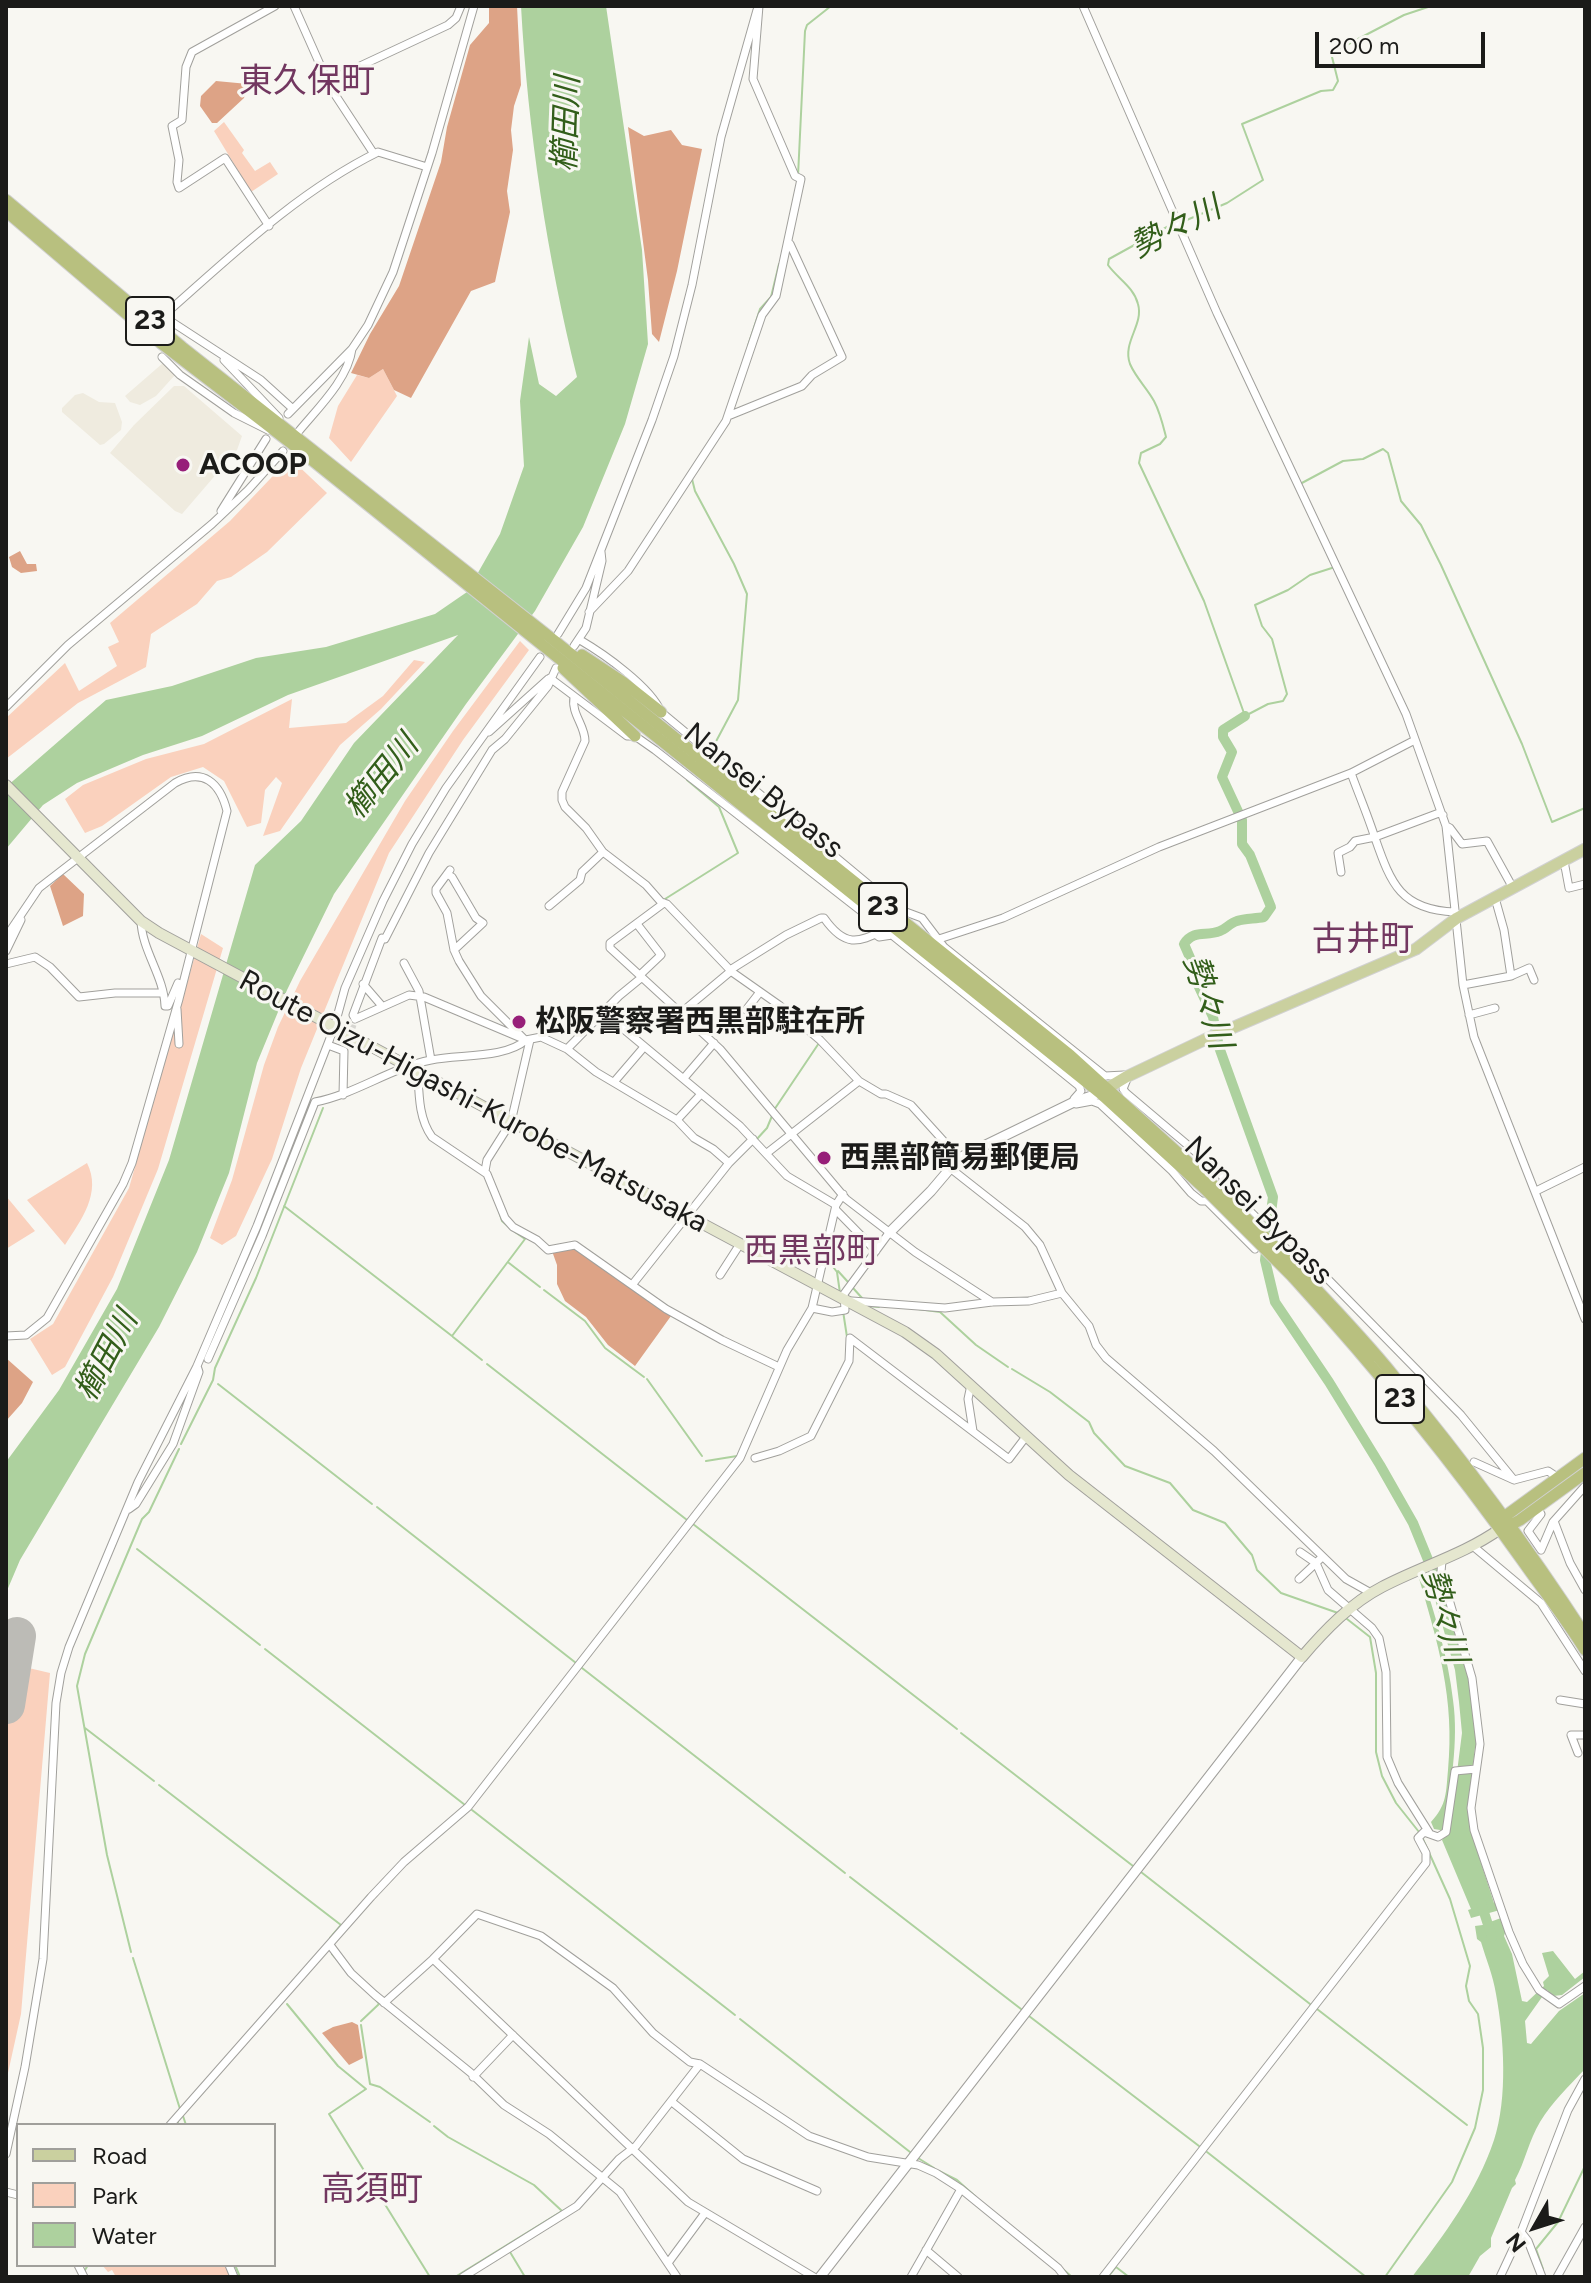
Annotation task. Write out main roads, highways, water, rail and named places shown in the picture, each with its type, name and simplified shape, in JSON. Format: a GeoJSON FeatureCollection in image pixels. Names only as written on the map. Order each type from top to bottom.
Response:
{"type":"FeatureCollection","features":[{"type":"Feature","properties":{"kind":"highway","name":"Nansei Bypass"},"geometry":{"type":"LineString","coordinates":[[6,200],[290,438],[1104,1090],[1208,1185],[1392,1373],[1585,1635]]}},
{"type":"Feature","properties":{"kind":"highway","name":"Nansei Bypass"},"geometry":{"type":"LineString","coordinates":[[6,211],[162,344],[290,438]]}},
{"type":"Feature","properties":{"kind":"highway"},"geometry":{"type":"LineString","coordinates":[[551,646],[570,647],[661,712]]}},
{"type":"Feature","properties":{"kind":"highway"},"geometry":{"type":"LineString","coordinates":[[551,646],[569,676],[635,736]]}},
{"type":"Feature","properties":{"kind":"highway"},"geometry":{"type":"LineString","coordinates":[[1505,1524],[1557,1477],[1585,1458]]}},
{"type":"Feature","properties":{"kind":"highway"},"geometry":{"type":"LineString","coordinates":[[1505,1524],[1537,1508],[1585,1473]]}},
{"type":"Feature","properties":{"kind":"highway","name":"Nansei Bypass"},"geometry":{"type":"LineString","coordinates":[[1505,1524],[1577,1650]]}},
{"type":"Feature","properties":{"kind":"main road","name":"Route Oizu-Higashi-Kurobe-Matsusaka"},"geometry":{"type":"LineString","coordinates":[[6,785],[141,921],[192,953],[818,1285],[842,1303],[905,1332],[936,1354],[1069,1475],[1302,1657],[1344,1614],[1371,1593],[1474,1547],[1505,1524]]}},
{"type":"Feature","properties":{"kind":"main road"},"geometry":{"type":"LineString","coordinates":[[1104,1090],[1230,1028],[1416,949],[1456,915],[1495,898],[1585,849]]}},
{"type":"Feature","properties":{"kind":"water","name":"櫛田川"},"geometry":{"type":"Polygon","coordinates":[[[521,6],[606,6],[642,250],[648,344],[625,424],[583,527],[535,611],[466,704],[334,894],[287,990],[257,1063],[229,1173],[197,1252],[159,1327],[20,1560],[6,1593],[6,1462],[59,1390],[117,1289],[169,1160],[255,865],[301,821],[354,743],[458,635],[288,695],[202,736],[143,755],[77,783],[43,805],[6,849],[6,787],[106,700],[172,686],[256,658],[326,647],[435,614],[467,592],[500,534],[524,466],[520,401],[529,337],[539,384],[556,396],[577,377],[540,193],[528,100],[521,6]]]}},
{"type":"Feature","properties":{"kind":"water"},"geometry":{"type":"Polygon","coordinates":[[[1436,1568],[1467,1670],[1478,1746],[1475,1748],[1468,1811],[1472,1835],[1494,1903],[1498,1902],[1500,1910],[1471,1918],[1468,1910],[1471,1909],[1442,1840],[1445,1836],[1434,1829],[1431,1822],[1443,1804],[1446,1792],[1449,1719],[1443,1671],[1418,1575],[1422,1574],[1436,1621],[1448,1668],[1455,1716],[1445,1829],[1449,1835],[1462,1733],[1455,1670],[1427,1571],[1436,1568]]]}},
{"type":"Feature","properties":{"kind":"water"},"geometry":{"type":"Polygon","coordinates":[[[1501,1918],[1522,2001],[1527,2002],[1544,1986],[1543,1982],[1549,1976],[1542,1953],[1553,1951],[1575,1979],[1585,1971],[1585,1977],[1562,1995],[1553,1996],[1547,1990],[1525,2021],[1527,2043],[1531,2044],[1559,2011],[1585,1993],[1585,2069],[1540,2122],[1491,2238],[1491,2247],[1480,2256],[1468,2277],[1412,2277],[1469,2195],[1494,2140],[1503,2087],[1501,2029],[1493,1980],[1475,1926],[1490,1924],[1501,1918]]]}},
{"type":"Feature","properties":{"kind":"waterway"},"geometry":{"type":"LineString","coordinates":[[798,176],[805,31],[807,25],[831,6]]}},
{"type":"Feature","properties":{"kind":"waterway","name":"勢々川"},"geometry":{"type":"LineString","coordinates":[[1182,222],[1227,203],[1263,180],[1242,124],[1321,91],[1333,90],[1338,81],[1332,57],[1335,51],[1404,15],[1431,6]]}},
{"type":"Feature","properties":{"kind":"waterway","name":"勢々川"},"geometry":{"type":"LineString","coordinates":[[1176,222],[1109,259],[1108,265],[1136,298],[1139,312],[1128,356],[1132,369],[1156,405],[1166,437],[1160,444],[1141,453],[1139,463],[1204,601],[1245,716],[1268,704],[1283,701],[1287,694],[1272,639],[1262,626],[1255,605],[1288,590],[1310,575],[1335,567]]}},
{"type":"Feature","properties":{"kind":"waterway"},"geometry":{"type":"LineString","coordinates":[[748,346],[760,309],[771,297],[779,264]]}},
{"type":"Feature","properties":{"kind":"waterway"},"geometry":{"type":"LineString","coordinates":[[1300,484],[1343,461],[1363,459],[1383,449],[1388,453],[1401,501],[1421,525],[1441,565],[1522,744],[1552,822],[1585,808]]}},
{"type":"Feature","properties":{"kind":"waterway"},"geometry":{"type":"LineString","coordinates":[[692,479],[695,491],[747,594],[738,700],[712,749]]}},
{"type":"Feature","properties":{"kind":"waterway","name":"勢々川"},"geometry":{"type":"LineString","coordinates":[[1245,716],[1223,730],[1223,737],[1232,752],[1222,777],[1242,820],[1242,844],[1250,855],[1271,907],[1264,917],[1243,919],[1215,933],[1192,936],[1184,944],[1192,972],[1213,1017],[1219,1047],[1273,1197],[1265,1260],[1275,1302],[1380,1465],[1413,1523],[1433,1572]]}},
{"type":"Feature","properties":{"kind":"waterway"},"geometry":{"type":"LineString","coordinates":[[665,899],[738,853],[719,807],[687,780]]}},
{"type":"Feature","properties":{"kind":"waterway"},"geometry":{"type":"LineString","coordinates":[[774,1110],[819,1043]]}},
{"type":"Feature","properties":{"kind":"waterway"},"geometry":{"type":"LineString","coordinates":[[181,1444],[213,1380],[215,1368],[256,1278],[323,1108]]}},
{"type":"Feature","properties":{"kind":"waterway"},"geometry":{"type":"LineString","coordinates":[[756,1140],[767,1128],[772,1116]]}},
{"type":"Feature","properties":{"kind":"waterway"},"geometry":{"type":"LineString","coordinates":[[284,1206],[452,1336],[525,1239],[515,1232]]}},
{"type":"Feature","properties":{"kind":"waterway"},"geometry":{"type":"LineString","coordinates":[[499,1211],[502,1221],[510,1228]]}},
{"type":"Feature","properties":{"kind":"waterway"},"geometry":{"type":"LineString","coordinates":[[827,1259],[837,1272],[840,1293]]}},
{"type":"Feature","properties":{"kind":"waterway"},"geometry":{"type":"LineString","coordinates":[[509,1263],[540,1287]]}},
{"type":"Feature","properties":{"kind":"waterway"},"geometry":{"type":"LineString","coordinates":[[838,1271],[848,1282]]}},
{"type":"Feature","properties":{"kind":"waterway"},"geometry":{"type":"LineString","coordinates":[[853,1288],[862,1298]]}},
{"type":"Feature","properties":{"kind":"waterway"},"geometry":{"type":"LineString","coordinates":[[544,1290],[585,1321],[605,1348],[644,1377]]}},
{"type":"Feature","properties":{"kind":"waterway"},"geometry":{"type":"LineString","coordinates":[[867,1306],[879,1307]]}},
{"type":"Feature","properties":{"kind":"waterway"},"geometry":{"type":"LineString","coordinates":[[918,1309],[940,1312],[976,1345],[1008,1367]]}},
{"type":"Feature","properties":{"kind":"waterway"},"geometry":{"type":"LineString","coordinates":[[843,1311],[847,1337]]}},
{"type":"Feature","properties":{"kind":"waterway"},"geometry":{"type":"LineString","coordinates":[[453,1337],[482,1360]]}},
{"type":"Feature","properties":{"kind":"waterway"},"geometry":{"type":"LineString","coordinates":[[487,1364],[687,1520]]}},
{"type":"Feature","properties":{"kind":"waterway"},"geometry":{"type":"LineString","coordinates":[[1012,1369],[1050,1392],[1089,1422],[1094,1433],[1125,1466],[1170,1483],[1193,1510],[1225,1523],[1252,1555],[1257,1570],[1281,1593],[1338,1613]]}},
{"type":"Feature","properties":{"kind":"waterway"},"geometry":{"type":"LineString","coordinates":[[647,1379],[702,1456]]}},
{"type":"Feature","properties":{"kind":"waterway"},"geometry":{"type":"LineString","coordinates":[[218,1384],[372,1504]]}},
{"type":"Feature","properties":{"kind":"waterway"},"geometry":{"type":"LineString","coordinates":[[131,1952],[107,1855],[77,1686],[85,1654],[142,1519],[149,1512],[179,1449]]}},
{"type":"Feature","properties":{"kind":"waterway"},"geometry":{"type":"LineString","coordinates":[[706,1461],[737,1456]]}},
{"type":"Feature","properties":{"kind":"waterway"},"geometry":{"type":"LineString","coordinates":[[377,1507],[576,1663]]}},
{"type":"Feature","properties":{"kind":"waterway"},"geometry":{"type":"LineString","coordinates":[[693,1524],[957,1729]]}},
{"type":"Feature","properties":{"kind":"waterway"},"geometry":{"type":"LineString","coordinates":[[137,1549],[260,1645]]}},
{"type":"Feature","properties":{"kind":"waterway"},"geometry":{"type":"LineString","coordinates":[[1347,1619],[1370,1637],[1376,1673],[1376,1752],[1382,1776],[1396,1803],[1419,1832]]}},
{"type":"Feature","properties":{"kind":"waterway"},"geometry":{"type":"LineString","coordinates":[[265,1649],[465,1805]]}},
{"type":"Feature","properties":{"kind":"waterway"},"geometry":{"type":"LineString","coordinates":[[582,1668],[845,1873]]}},
{"type":"Feature","properties":{"kind":"waterway"},"geometry":{"type":"LineString","coordinates":[[85,1728],[154,1781]]}},
{"type":"Feature","properties":{"kind":"waterway"},"geometry":{"type":"LineString","coordinates":[[961,1733],[1133,1866]]}},
{"type":"Feature","properties":{"kind":"waterway"},"geometry":{"type":"LineString","coordinates":[[159,1785],[341,1925],[330,1938]]}},
{"type":"Feature","properties":{"kind":"waterway"},"geometry":{"type":"LineString","coordinates":[[472,1810],[735,2015]]}},
{"type":"Feature","properties":{"kind":"waterway"},"geometry":{"type":"LineString","coordinates":[[1385,2277],[1452,2182],[1475,2128],[1483,2090],[1483,2048],[1478,2014],[1469,2001],[1466,1986],[1470,1966],[1450,1899],[1422,1837]]}},
{"type":"Feature","properties":{"kind":"waterway"},"geometry":{"type":"LineString","coordinates":[[1141,1872],[1310,2004]]}},
{"type":"Feature","properties":{"kind":"waterway"},"geometry":{"type":"LineString","coordinates":[[850,1877],[1021,2009]]}},
{"type":"Feature","properties":{"kind":"waterway","name":"勢々川"},"geometry":{"type":"LineString","coordinates":[[1481,1903],[1492,1937]]}},
{"type":"Feature","properties":{"kind":"waterway"},"geometry":{"type":"LineString","coordinates":[[332,1954],[341,1964]]}},
{"type":"Feature","properties":{"kind":"waterway"},"geometry":{"type":"LineString","coordinates":[[133,1958],[180,2109]]}},
{"type":"Feature","properties":{"kind":"waterway"},"geometry":{"type":"LineString","coordinates":[[361,2021],[379,2004],[376,2000]]}},
{"type":"Feature","properties":{"kind":"waterway"},"geometry":{"type":"LineString","coordinates":[[287,2004],[338,2066],[366,2089],[329,2114],[430,2277]]}},
{"type":"Feature","properties":{"kind":"waterway"},"geometry":{"type":"LineString","coordinates":[[1317,2009],[1467,2125]]}},
{"type":"Feature","properties":{"kind":"waterway"},"geometry":{"type":"LineString","coordinates":[[1029,2016],[1199,2146]]}},
{"type":"Feature","properties":{"kind":"waterway"},"geometry":{"type":"LineString","coordinates":[[740,2019],[910,2152]]}},
{"type":"Feature","properties":{"kind":"waterway"},"geometry":{"type":"LineString","coordinates":[[361,2025],[370,2084],[380,2087],[430,2122]]}},
{"type":"Feature","properties":{"kind":"waterway"},"geometry":{"type":"LineString","coordinates":[[183,2116],[185,2123]]}},
{"type":"Feature","properties":{"kind":"waterway"},"geometry":{"type":"LineString","coordinates":[[434,2126],[534,2185],[562,2211],[455,2277]]}},
{"type":"Feature","properties":{"kind":"waterway"},"geometry":{"type":"LineString","coordinates":[[1207,2152],[1366,2277]]}},
{"type":"Feature","properties":{"kind":"waterway"},"geometry":{"type":"LineString","coordinates":[[918,2158],[934,2168]]}},
{"type":"Feature","properties":{"kind":"waterway"},"geometry":{"type":"LineString","coordinates":[[1543,2269],[1536,2249],[1558,2222],[1585,2166]]}},
{"type":"Feature","properties":{"kind":"waterway"},"geometry":{"type":"LineString","coordinates":[[939,2171],[957,2180],[976,2197]]}},
{"type":"Feature","properties":{"kind":"waterway"},"geometry":{"type":"LineString","coordinates":[[1034,2244],[1072,2277]]}},
{"type":"Feature","properties":{"kind":"waterway"},"geometry":{"type":"LineString","coordinates":[[510,2252],[525,2277]]}},
{"type":"Feature","properties":{"kind":"waterway"},"geometry":{"type":"LineString","coordinates":[[236,2267],[240,2277]]}},
{"type":"Feature","properties":{"kind":"waterway"},"geometry":{"type":"LineString","coordinates":[[1108,2277],[1116,2267],[1129,2277]]}},
{"type":"Feature","properties":{"kind":"tunnel"},"geometry":{"type":"LineString","coordinates":[[131,333],[155,311]]}},
{"type":"Feature","properties":{"kind":"tunnel"},"geometry":{"type":"LineString","coordinates":[[344,1051],[355,1019]]}},
{"type":"Feature","properties":{"kind":"place","name":"ACOOP"},"geometry":{"type":"Point","coordinates":[183,465]}},
{"type":"Feature","properties":{"kind":"place","name":"松阪警察署西黒部駐在所"},"geometry":{"type":"Point","coordinates":[519,1022]}},
{"type":"Feature","properties":{"kind":"place","name":"西黒部簡易郵便局"},"geometry":{"type":"Point","coordinates":[824,1158]}},
{"type":"Feature","properties":{"kind":"district","name":"東久保町"},"geometry":{"type":"Point","coordinates":[307,82]}},
{"type":"Feature","properties":{"kind":"district","name":"古井町"},"geometry":{"type":"Point","coordinates":[1363,940]}},
{"type":"Feature","properties":{"kind":"district","name":"西黒部町"},"geometry":{"type":"Point","coordinates":[812,1252]}},
{"type":"Feature","properties":{"kind":"district","name":"高須町"},"geometry":{"type":"Point","coordinates":[372,2190]}}]}
